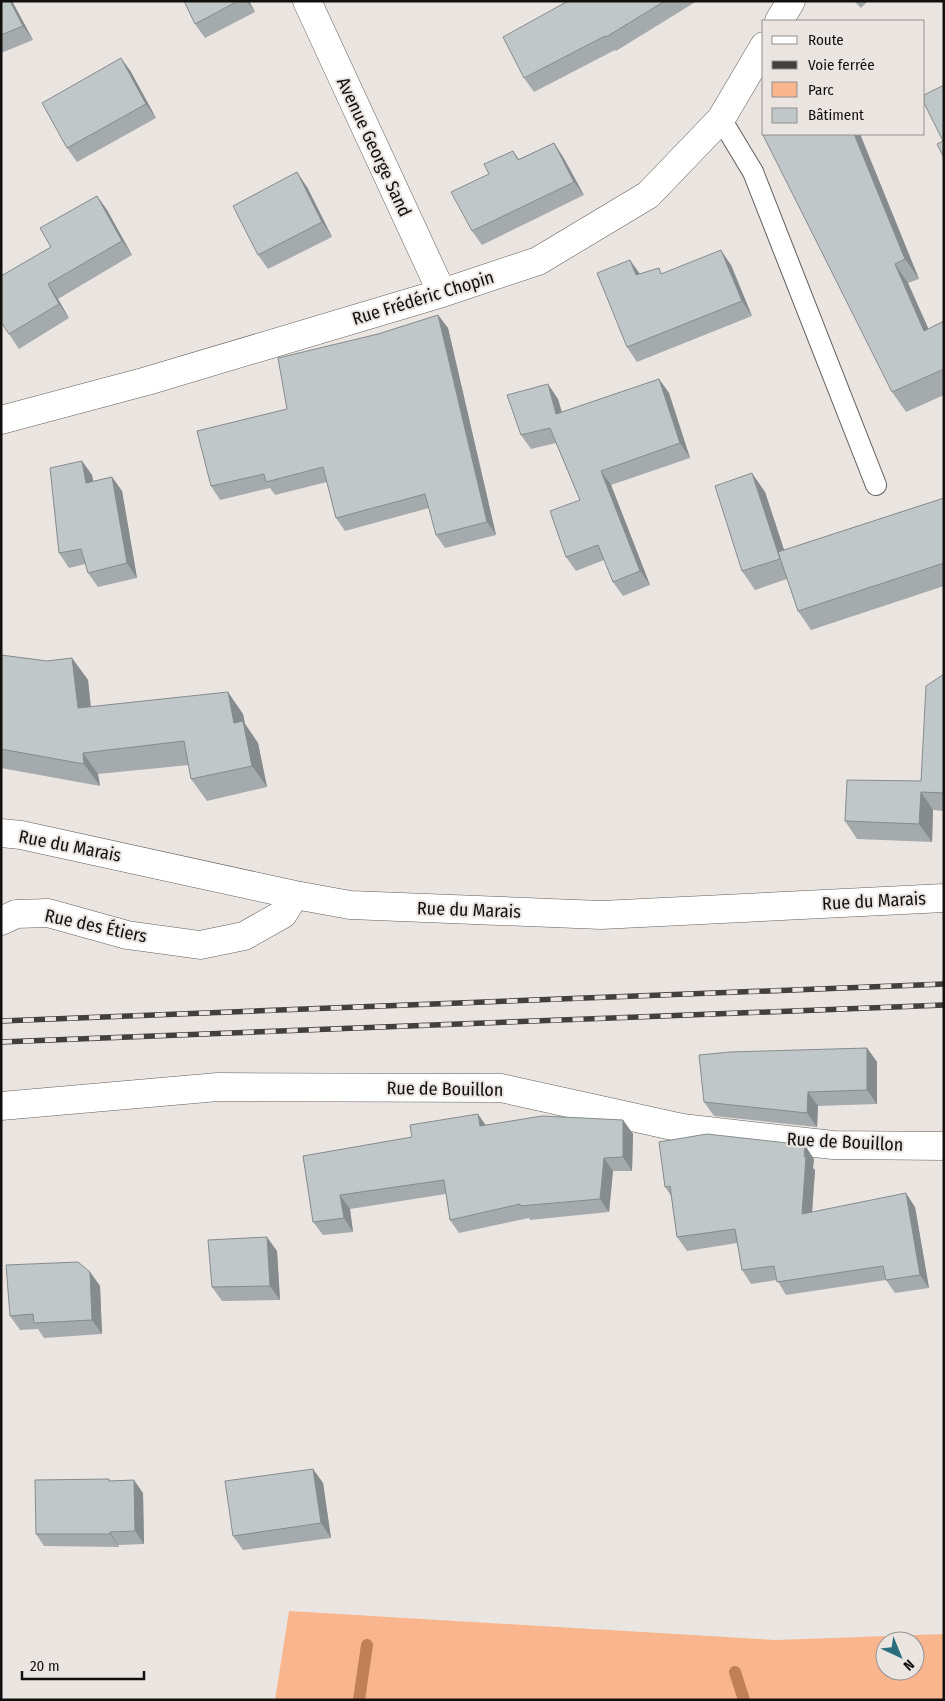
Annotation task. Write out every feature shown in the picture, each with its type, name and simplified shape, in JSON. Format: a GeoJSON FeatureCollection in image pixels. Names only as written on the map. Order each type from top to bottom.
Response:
{"type":"FeatureCollection","features":[{"type":"Feature","properties":{"kind":"street","name":"Avenue George Sand"},"geometry":{"type":"LineString","coordinates":[[306,1],[442,293]]}},
{"type":"Feature","properties":{"kind":"street"},"geometry":{"type":"LineString","coordinates":[[779,20],[790,1]]}},
{"type":"Feature","properties":{"kind":"street","name":"Rue Frédéric Chopin"},"geometry":{"type":"LineString","coordinates":[[1,420],[147,381],[442,293],[538,261],[648,195],[722,119],[762,49]]}},
{"type":"Feature","properties":{"kind":"street","name":"Rue du Marais"},"geometry":{"type":"LineString","coordinates":[[1,833],[21,835],[295,895],[350,905],[601,915],[944,898]]}},
{"type":"Feature","properties":{"kind":"street","name":"Rue des Étiers"},"geometry":{"type":"LineString","coordinates":[[1,922],[16,914],[48,913],[127,935],[200,945],[244,936],[283,914],[295,895]]}},
{"type":"Feature","properties":{"kind":"street","name":"Rue de Bouillon"},"geometry":{"type":"LineString","coordinates":[[1,1106],[218,1087],[501,1088],[682,1128],[833,1145],[944,1146]]}},
{"type":"Feature","properties":{"kind":"lane"},"geometry":{"type":"LineString","coordinates":[[722,119],[753,172],[876,485]]}},
{"type":"Feature","properties":{"kind":"green space"},"geometry":{"type":"Polygon","coordinates":[[[289,1611],[775,1640],[875,1636],[875,1681],[925,1681],[925,1635],[944,1634],[944,1700],[275,1700],[289,1611]]]}},
{"type":"Feature","properties":{"kind":"building"},"geometry":{"type":"Polygon","coordinates":[[[1,1],[10,1],[23,26],[1,35],[1,1]]]}},
{"type":"Feature","properties":{"kind":"building"},"geometry":{"type":"Polygon","coordinates":[[[184,1],[238,1],[195,24],[184,1]]]}},
{"type":"Feature","properties":{"kind":"building"},"geometry":{"type":"Polygon","coordinates":[[[568,1],[665,1],[606,37],[524,78],[503,37],[568,1]]]}},
{"type":"Feature","properties":{"kind":"building"},"geometry":{"type":"Polygon","coordinates":[[[121,58],[146,104],[67,148],[42,103],[121,58]]]}},
{"type":"Feature","properties":{"kind":"building"},"geometry":{"type":"Polygon","coordinates":[[[944,85],[944,158],[937,144],[943,141],[925,105],[925,94],[944,85]]]}},
{"type":"Feature","properties":{"kind":"building"},"geometry":{"type":"Polygon","coordinates":[[[763,135],[854,135],[905,259],[895,264],[924,331],[944,321],[944,369],[892,392],[763,135]]]}},
{"type":"Feature","properties":{"kind":"building"},"geometry":{"type":"Polygon","coordinates":[[[554,143],[574,182],[472,231],[451,192],[489,174],[484,164],[513,151],[518,160],[554,143]]]}},
{"type":"Feature","properties":{"kind":"building"},"geometry":{"type":"Polygon","coordinates":[[[297,172],[322,222],[258,255],[233,206],[297,172]]]}},
{"type":"Feature","properties":{"kind":"building"},"geometry":{"type":"Polygon","coordinates":[[[97,196],[122,241],[48,284],[59,304],[9,334],[1,322],[1,276],[51,247],[40,228],[97,196]]]}},
{"type":"Feature","properties":{"kind":"building"},"geometry":{"type":"Polygon","coordinates":[[[721,250],[742,301],[627,347],[597,273],[630,260],[636,275],[659,268],[661,274],[721,250]]]}},
{"type":"Feature","properties":{"kind":"building"},"geometry":{"type":"Polygon","coordinates":[[[438,315],[487,522],[436,535],[425,494],[336,518],[323,467],[266,482],[264,474],[211,486],[197,431],[287,409],[278,358],[378,334],[438,315]]]}},
{"type":"Feature","properties":{"kind":"building"},"geometry":{"type":"Polygon","coordinates":[[[659,379],[680,443],[601,471],[640,571],[613,582],[598,545],[566,557],[550,511],[580,500],[550,428],[521,435],[507,395],[548,384],[556,414],[659,379]]]}},
{"type":"Feature","properties":{"kind":"building"},"geometry":{"type":"Polygon","coordinates":[[[82,461],[86,483],[112,477],[127,563],[88,573],[81,549],[59,553],[50,468],[82,461]]]}},
{"type":"Feature","properties":{"kind":"building"},"geometry":{"type":"Polygon","coordinates":[[[752,473],[780,559],[742,571],[715,486],[752,473]]]}},
{"type":"Feature","properties":{"kind":"building"},"geometry":{"type":"Polygon","coordinates":[[[944,498],[944,563],[798,611],[778,552],[944,498]]]}},
{"type":"Feature","properties":{"kind":"building"},"geometry":{"type":"Polygon","coordinates":[[[1,655],[47,661],[72,658],[78,708],[228,692],[234,723],[243,721],[252,766],[191,779],[184,741],[83,753],[84,764],[1,749],[1,655]]]}},
{"type":"Feature","properties":{"kind":"building"},"geometry":{"type":"Polygon","coordinates":[[[944,674],[944,793],[921,792],[919,824],[845,821],[847,780],[921,781],[926,686],[944,674]]]}},
{"type":"Feature","properties":{"kind":"building"},"geometry":{"type":"Polygon","coordinates":[[[867,1048],[867,1090],[808,1092],[807,1113],[704,1102],[699,1055],[730,1052],[867,1048]]]}},
{"type":"Feature","properties":{"kind":"building"},"geometry":{"type":"Polygon","coordinates":[[[478,1114],[480,1126],[542,1116],[623,1120],[623,1157],[604,1158],[600,1199],[520,1206],[520,1204],[450,1220],[444,1180],[340,1195],[344,1218],[313,1222],[303,1156],[412,1137],[410,1125],[478,1114]]]}},
{"type":"Feature","properties":{"kind":"building"},"geometry":{"type":"Polygon","coordinates":[[[707,1134],[805,1145],[804,1157],[806,1157],[802,1214],[906,1193],[920,1275],[886,1280],[883,1266],[777,1282],[774,1266],[742,1270],[735,1229],[677,1237],[670,1186],[665,1187],[659,1142],[707,1134]]]}},
{"type":"Feature","properties":{"kind":"building"},"geometry":{"type":"Polygon","coordinates":[[[267,1237],[270,1286],[212,1287],[208,1240],[267,1237]]]}},
{"type":"Feature","properties":{"kind":"building"},"geometry":{"type":"Polygon","coordinates":[[[78,1262],[90,1272],[92,1320],[34,1323],[33,1314],[10,1316],[6,1265],[78,1262]]]}},
{"type":"Feature","properties":{"kind":"building"},"geometry":{"type":"Polygon","coordinates":[[[313,1469],[321,1523],[233,1536],[225,1481],[313,1469]]]}},
{"type":"Feature","properties":{"kind":"building"},"geometry":{"type":"Polygon","coordinates":[[[109,1479],[109,1481],[134,1480],[135,1531],[110,1532],[110,1534],[36,1534],[35,1480],[109,1479]]]}},
{"type":"Feature","properties":{"kind":"waterway"},"geometry":{"type":"LineString","coordinates":[[359,1700],[367,1645]]}},
{"type":"Feature","properties":{"kind":"waterway"},"geometry":{"type":"LineString","coordinates":[[735,1672],[744,1700]]}},
{"type":"Feature","properties":{"kind":"railway"},"geometry":{"type":"LineString","coordinates":[[1,1021],[944,984]]}},
{"type":"Feature","properties":{"kind":"railway"},"geometry":{"type":"LineString","coordinates":[[1,1042],[944,1005]]}}]}
